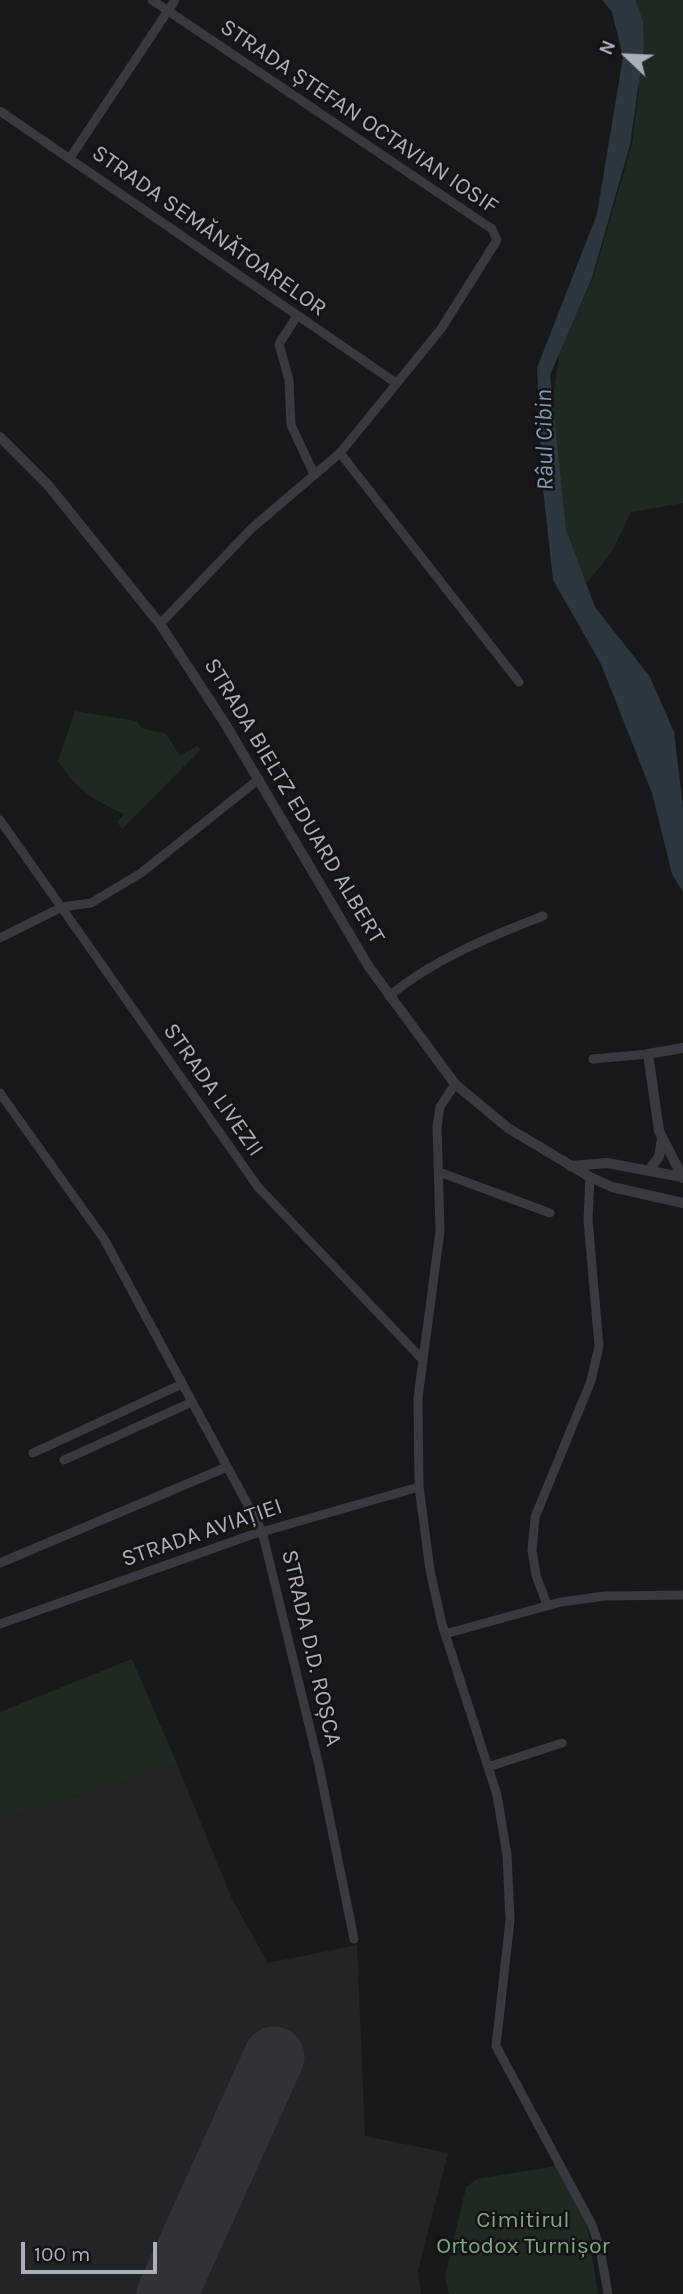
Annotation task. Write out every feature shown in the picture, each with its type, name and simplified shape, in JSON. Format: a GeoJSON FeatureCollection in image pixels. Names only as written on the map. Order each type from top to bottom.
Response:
{"type":"FeatureCollection","features":[{"type":"Feature","properties":{"kind":"street","name":"STRADA ȘTEFAN OCTAVIAN IOSIF"},"geometry":{"type":"LineString","coordinates":[[152,0],[496,233],[496,240],[461,301],[340,453],[252,528],[160,624]]}},
{"type":"Feature","properties":{"kind":"street"},"geometry":{"type":"LineString","coordinates":[[70,158],[175,0]]}},
{"type":"Feature","properties":{"kind":"street","name":"STRADA SEMĂNĂTOARELOR"},"geometry":{"type":"LineString","coordinates":[[0,111],[396,383]]}},
{"type":"Feature","properties":{"kind":"street"},"geometry":{"type":"LineString","coordinates":[[297,316],[279,344],[289,380],[291,425],[314,474]]}},
{"type":"Feature","properties":{"kind":"street","name":"STRADA BIELTZ EDUARD ALBERT"},"geometry":{"type":"LineString","coordinates":[[0,437],[48,485],[160,624],[259,779],[389,996],[455,1084],[499,1121],[590,1177],[612,1187],[683,1203]]}},
{"type":"Feature","properties":{"kind":"street"},"geometry":{"type":"LineString","coordinates":[[340,453],[519,682]]}},
{"type":"Feature","properties":{"kind":"street"},"geometry":{"type":"LineString","coordinates":[[0,938],[62,907],[91,903],[141,873],[259,779]]}},
{"type":"Feature","properties":{"kind":"street","name":"STRADA LIVEZII"},"geometry":{"type":"LineString","coordinates":[[0,820],[258,1187],[423,1360]]}},
{"type":"Feature","properties":{"kind":"street"},"geometry":{"type":"LineString","coordinates":[[389,996],[416,975],[447,958],[543,916]]}},
{"type":"Feature","properties":{"kind":"street"},"geometry":{"type":"LineString","coordinates":[[593,1059],[683,1048]]}},
{"type":"Feature","properties":{"kind":"street"},"geometry":{"type":"LineString","coordinates":[[648,1054],[662,1139],[682,1178]]}},
{"type":"Feature","properties":{"kind":"street"},"geometry":{"type":"LineString","coordinates":[[455,1084],[438,1114],[440,1231],[418,1398],[419,1487],[430,1570],[445,1634],[488,1767],[503,1826],[509,1888],[507,1961],[496,2046],[592,2225],[600,2248],[608,2294]]}},
{"type":"Feature","properties":{"kind":"street","name":"STRADA D.D. ROȘCA"},"geometry":{"type":"LineString","coordinates":[[0,1093],[104,1238],[262,1531],[319,1766],[354,1939]]}},
{"type":"Feature","properties":{"kind":"street"},"geometry":{"type":"LineString","coordinates":[[649,1170],[659,1157],[662,1139]]}},
{"type":"Feature","properties":{"kind":"street"},"geometry":{"type":"LineString","coordinates":[[570,1166],[607,1163],[682,1178]]}},
{"type":"Feature","properties":{"kind":"street"},"geometry":{"type":"LineString","coordinates":[[439,1172],[550,1213]]}},
{"type":"Feature","properties":{"kind":"street"},"geometry":{"type":"LineString","coordinates":[[547,1605],[536,1575],[532,1550],[535,1517],[591,1381],[599,1346],[588,1220],[590,1177]]}},
{"type":"Feature","properties":{"kind":"street"},"geometry":{"type":"LineString","coordinates":[[33,1453],[182,1384]]}},
{"type":"Feature","properties":{"kind":"street"},"geometry":{"type":"LineString","coordinates":[[64,1460],[192,1402]]}},
{"type":"Feature","properties":{"kind":"street"},"geometry":{"type":"LineString","coordinates":[[0,1563],[227,1467]]}},
{"type":"Feature","properties":{"kind":"street","name":"STRADA AVIAȚIEI"},"geometry":{"type":"LineString","coordinates":[[0,1624],[262,1531],[419,1487]]}},
{"type":"Feature","properties":{"kind":"street"},"geometry":{"type":"LineString","coordinates":[[445,1634],[547,1605],[605,1597],[683,1595]]}},
{"type":"Feature","properties":{"kind":"street"},"geometry":{"type":"LineString","coordinates":[[488,1767],[562,1743]]}},
{"type":"Feature","properties":{"kind":"shaded area"},"geometry":{"type":"Polygon","coordinates":[[[177,1764],[232,1899],[268,1963],[357,1945],[365,2136],[448,2153],[418,2271],[421,2294],[0,2294],[0,1819],[177,1764]]]}},
{"type":"Feature","properties":{"kind":"green space"},"geometry":{"type":"Polygon","coordinates":[[[630,0],[683,0],[683,503],[631,512],[612,552],[583,587],[556,518],[554,389],[560,350],[593,278],[632,144],[639,88],[636,17],[630,0]]]}},
{"type":"Feature","properties":{"kind":"green space"},"geometry":{"type":"Polygon","coordinates":[[[75,711],[131,720],[138,722],[141,728],[166,734],[180,756],[197,746],[201,749],[122,829],[117,822],[124,814],[87,793],[72,780],[58,761],[75,711]]]}},
{"type":"Feature","properties":{"kind":"green space"},"geometry":{"type":"Polygon","coordinates":[[[132,1659],[177,1764],[0,1819],[0,1712],[132,1659]]]}},
{"type":"Feature","properties":{"kind":"green space","name":"Cimitirul Ortodox Turnișor"},"geometry":{"type":"Polygon","coordinates":[[[557,2166],[587,2226],[598,2294],[449,2294],[445,2277],[466,2187],[477,2179],[557,2166]]]}},
{"type":"Feature","properties":{"kind":"water","name":"Râul Cibin"},"geometry":{"type":"Polygon","coordinates":[[[602,0],[635,0],[643,21],[644,46],[630,145],[592,278],[550,375],[566,530],[595,607],[650,677],[674,732],[683,807],[683,892],[672,874],[652,793],[601,664],[553,580],[542,480],[537,368],[597,214],[623,57],[612,12],[602,0]]]}},
{"type":"Feature","properties":{"kind":"runway"},"geometry":{"type":"LineString","coordinates":[[167,2294],[274,2057]]}}]}
